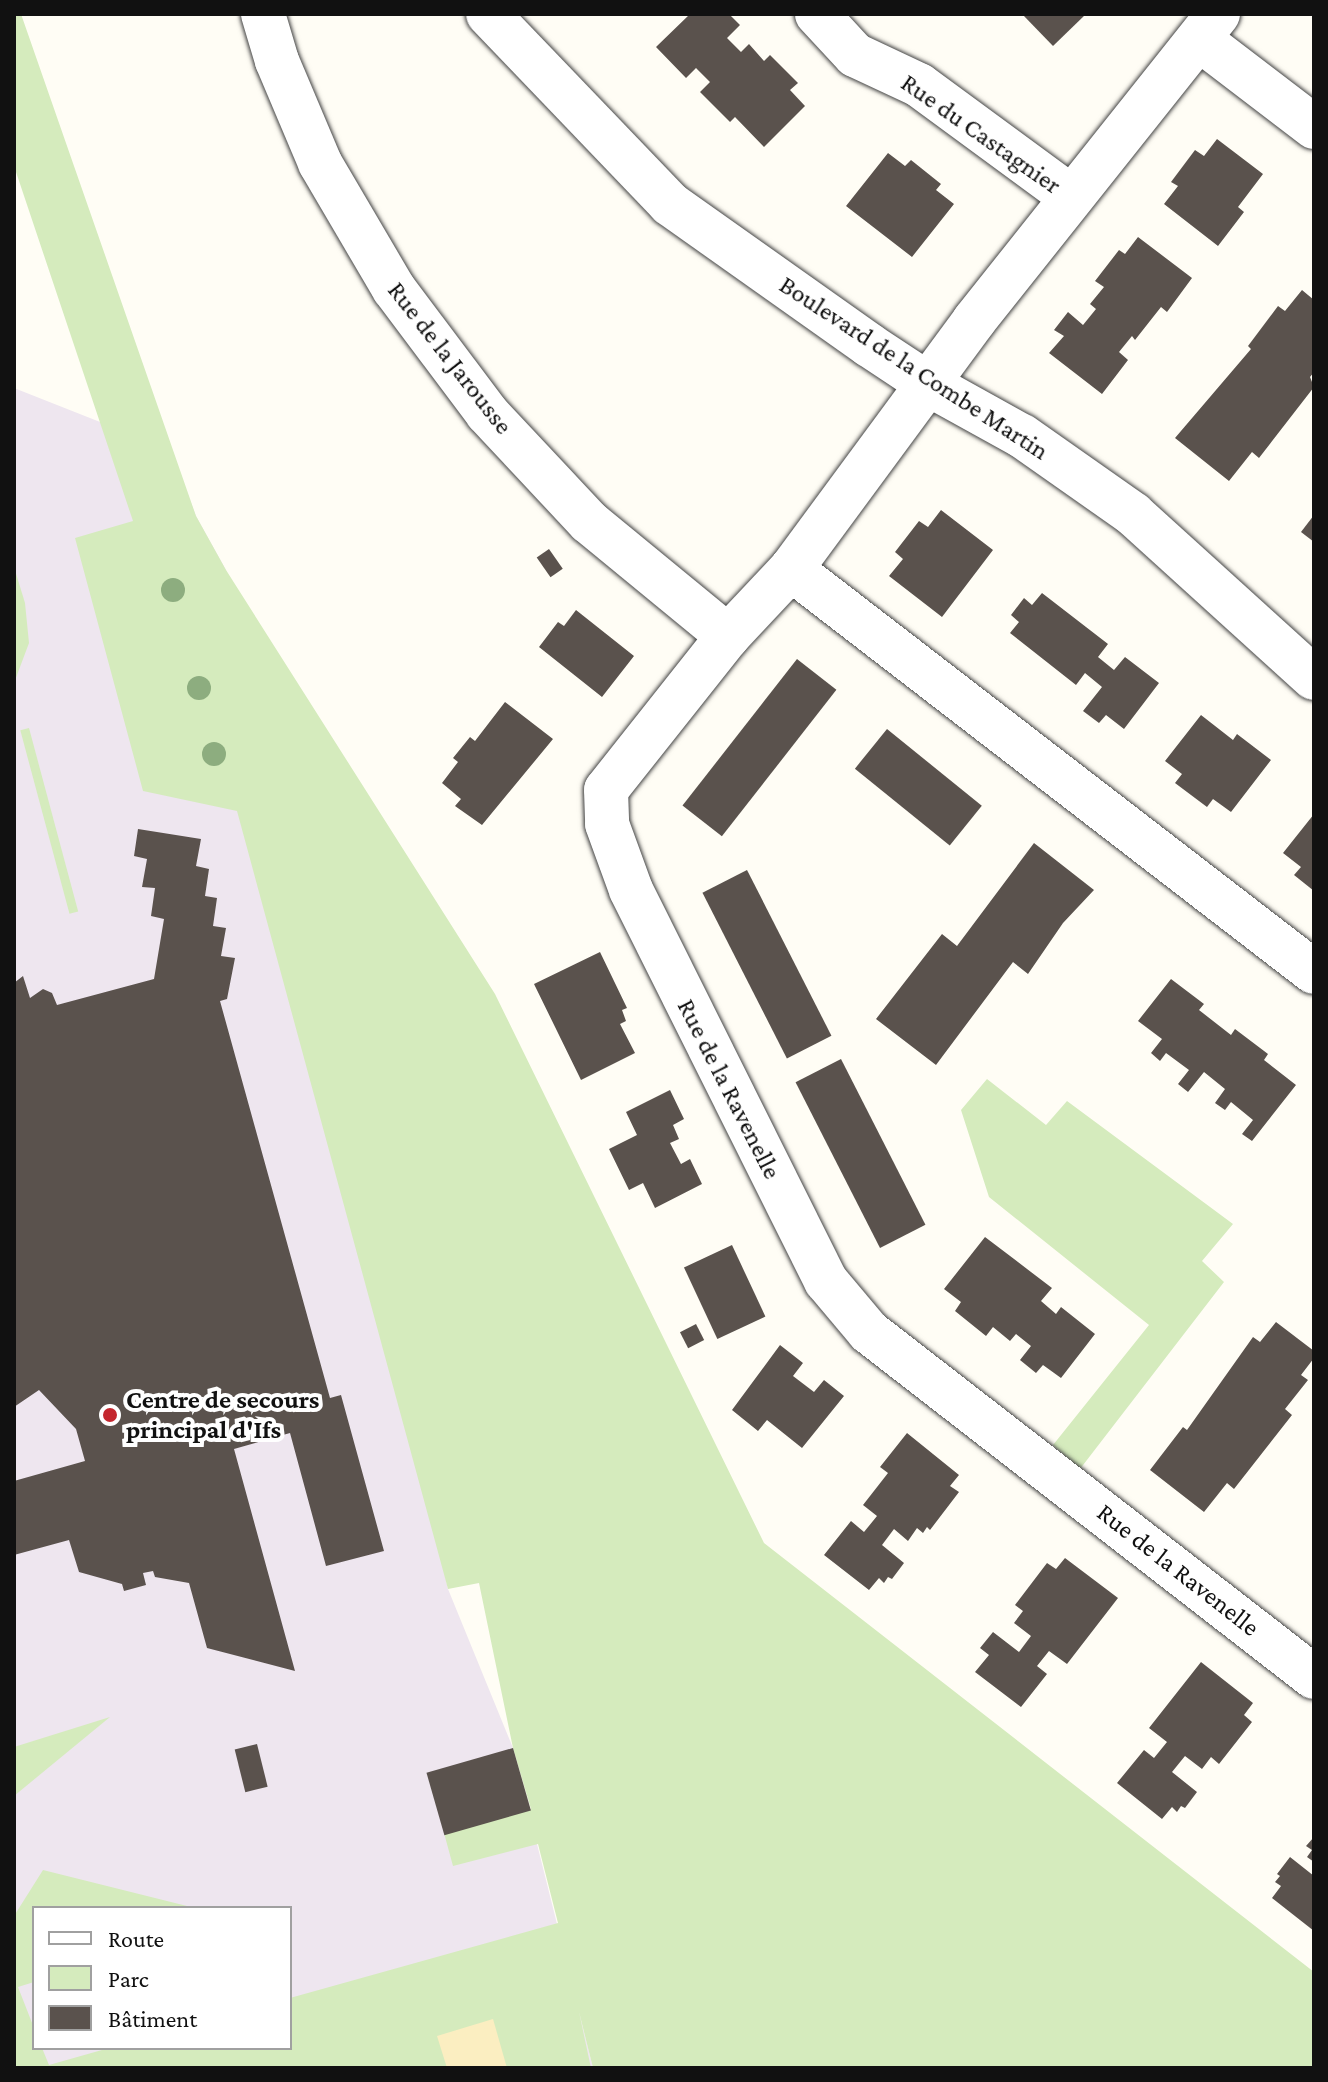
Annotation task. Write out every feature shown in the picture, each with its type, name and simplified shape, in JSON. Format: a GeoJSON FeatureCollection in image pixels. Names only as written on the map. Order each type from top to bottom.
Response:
{"type":"FeatureCollection","features":[{"type":"Feature","properties":{"kind":"street","name":"Rue de la Jarousse"},"geometry":{"type":"LineString","coordinates":[[263,14],[277,61],[320,163],[394,289],[487,413],[589,522],[728,636]]}},
{"type":"Feature","properties":{"kind":"street","name":"Boulevard de la Combe Martin"},"geometry":{"type":"LineString","coordinates":[[488,14],[670,204],[928,384],[994,418],[1133,514],[1314,678]]}},
{"type":"Feature","properties":{"kind":"street","name":"Rue du Castagnier"},"geometry":{"type":"LineString","coordinates":[[817,14],[855,55],[919,85],[1070,196]]}},
{"type":"Feature","properties":{"kind":"street","name":"Rue du Castagnier"},"geometry":{"type":"LineString","coordinates":[[928,384],[1070,196],[1208,26]]}},
{"type":"Feature","properties":{"kind":"street"},"geometry":{"type":"LineString","coordinates":[[1208,26],[1314,127]]}},
{"type":"Feature","properties":{"kind":"street","name":"Rue de la Ravenelle"},"geometry":{"type":"LineString","coordinates":[[928,384],[791,569],[728,636],[606,790],[607,824],[631,890],[826,1281],[869,1332],[1314,1677]]}},
{"type":"Feature","properties":{"kind":"street"},"geometry":{"type":"LineString","coordinates":[[791,569],[1314,972]]}},
{"type":"Feature","properties":{"kind":"shaded area"},"geometry":{"type":"Polygon","coordinates":[[[14,388],[171,450],[196,516],[226,570],[448,1589],[513,1748],[593,2068],[14,2068],[14,388]]]}},
{"type":"Feature","properties":{"kind":"green space"},"geometry":{"type":"Polygon","coordinates":[[[14,14],[21,14],[196,516],[226,570],[495,994],[764,1543],[1314,1972],[1314,2068],[593,2068],[579,2012],[591,2068],[14,2068],[14,1916],[43,1870],[187,1906],[32,1906],[32,1983],[18,1987],[32,2023],[32,2050],[43,2050],[49,2065],[102,2050],[292,2050],[292,1997],[558,1923],[538,1844],[453,1866],[444,1833],[531,1809],[513,1748],[479,1583],[448,1589],[237,811],[143,791],[75,538],[133,521],[14,166],[14,14]]]}},
{"type":"Feature","properties":{"kind":"green space"},"geometry":{"type":"Polygon","coordinates":[[[14,567],[25,603],[29,643],[14,683],[14,567]]]}},
{"type":"Feature","properties":{"kind":"green space"},"geometry":{"type":"Polygon","coordinates":[[[29,728],[78,912],[69,914],[20,730],[29,728]]]}},
{"type":"Feature","properties":{"kind":"green space"},"geometry":{"type":"Polygon","coordinates":[[[987,1079],[1046,1125],[1067,1101],[1233,1224],[1202,1261],[1224,1282],[1080,1469],[1053,1445],[1149,1325],[989,1197],[961,1110],[987,1079]]]}},
{"type":"Feature","properties":{"kind":"green space"},"geometry":{"type":"Polygon","coordinates":[[[110,1717],[14,1796],[14,1747],[110,1717]]]}},
{"type":"Feature","properties":{"kind":"sand"},"geometry":{"type":"Polygon","coordinates":[[[493,2019],[507,2068],[447,2068],[437,2036],[493,2019]]]}},
{"type":"Feature","properties":{"kind":"building"},"geometry":{"type":"Polygon","coordinates":[[[690,14],[729,14],[740,25],[727,38],[741,52],[749,44],[764,61],[770,55],[798,83],[790,90],[805,106],[764,147],[735,117],[730,122],[700,92],[710,82],[696,68],[686,78],[656,47],[690,14]]]}},
{"type":"Feature","properties":{"kind":"building"},"geometry":{"type":"Polygon","coordinates":[[[1022,14],[1086,14],[1053,46],[1022,14]]]}},
{"type":"Feature","properties":{"kind":"building"},"geometry":{"type":"Polygon","coordinates":[[[1217,139],[1263,174],[1238,207],[1244,212],[1218,246],[1164,204],[1178,186],[1171,182],[1195,150],[1204,156],[1217,139]]]}},
{"type":"Feature","properties":{"kind":"building"},"geometry":{"type":"Polygon","coordinates":[[[888,153],[905,166],[911,160],[941,184],[936,190],[954,204],[912,257],[846,206],[888,153]]]}},
{"type":"Feature","properties":{"kind":"building"},"geometry":{"type":"Polygon","coordinates":[[[1138,237],[1192,278],[1167,312],[1161,307],[1135,340],[1132,336],[1119,352],[1128,360],[1102,394],[1049,353],[1064,336],[1054,330],[1068,312],[1083,325],[1096,309],[1090,304],[1104,287],[1095,281],[1119,250],[1125,254],[1138,237]]]}},
{"type":"Feature","properties":{"kind":"building"},"geometry":{"type":"Polygon","coordinates":[[[1302,290],[1314,300],[1314,372],[1310,377],[1314,387],[1259,458],[1252,452],[1229,481],[1175,438],[1251,349],[1248,346],[1278,306],[1285,311],[1302,290]]]}},
{"type":"Feature","properties":{"kind":"building"},"geometry":{"type":"Polygon","coordinates":[[[941,510],[993,550],[942,617],[889,576],[903,559],[895,552],[919,521],[928,527],[941,510]]]}},
{"type":"Feature","properties":{"kind":"building"},"geometry":{"type":"Polygon","coordinates":[[[1314,515],[1314,542],[1301,532],[1314,515]]]}},
{"type":"Feature","properties":{"kind":"building"},"geometry":{"type":"Polygon","coordinates":[[[549,549],[563,569],[550,577],[537,558],[549,549]]]}},
{"type":"Feature","properties":{"kind":"building"},"geometry":{"type":"Polygon","coordinates":[[[1042,593],[1108,644],[1098,657],[1114,670],[1125,657],[1159,683],[1124,729],[1106,715],[1099,723],[1083,711],[1102,687],[1085,673],[1076,685],[1010,633],[1019,622],[1011,615],[1024,598],[1032,605],[1042,593]]]}},
{"type":"Feature","properties":{"kind":"building"},"geometry":{"type":"Polygon","coordinates":[[[576,610],[634,656],[602,697],[539,647],[558,622],[564,626],[576,610]]]}},
{"type":"Feature","properties":{"kind":"building"},"geometry":{"type":"Polygon","coordinates":[[[797,659],[836,690],[722,836],[682,806],[797,659]]]}},
{"type":"Feature","properties":{"kind":"building"},"geometry":{"type":"Polygon","coordinates":[[[505,702],[553,739],[482,825],[455,806],[461,799],[442,783],[458,762],[453,758],[470,737],[475,741],[505,702]]]}},
{"type":"Feature","properties":{"kind":"building"},"geometry":{"type":"Polygon","coordinates":[[[1201,715],[1233,740],[1237,734],[1271,760],[1231,812],[1213,799],[1207,807],[1175,783],[1182,774],[1165,761],[1201,715]]]}},
{"type":"Feature","properties":{"kind":"building"},"geometry":{"type":"Polygon","coordinates":[[[887,729],[982,806],[950,845],[855,769],[887,729]]]}},
{"type":"Feature","properties":{"kind":"building"},"geometry":{"type":"Polygon","coordinates":[[[1314,814],[1314,891],[1294,875],[1301,867],[1283,853],[1314,814]]]}},
{"type":"Feature","properties":{"kind":"building"},"geometry":{"type":"Polygon","coordinates":[[[138,829],[201,839],[196,866],[209,869],[205,896],[217,898],[213,926],[226,928],[221,956],[235,958],[227,999],[220,1001],[330,1398],[341,1395],[384,1551],[326,1566],[290,1433],[234,1449],[295,1671],[207,1648],[189,1583],[155,1577],[153,1571],[143,1573],[146,1585],[124,1591],[122,1584],[79,1572],[69,1540],[14,1555],[14,1481],[85,1461],[76,1429],[39,1390],[14,1407],[14,983],[23,976],[30,998],[43,989],[52,993],[57,1005],[154,979],[164,919],[151,916],[155,888],[142,887],[147,859],[134,856],[138,829]]]}},
{"type":"Feature","properties":{"kind":"building"},"geometry":{"type":"Polygon","coordinates":[[[1034,843],[1094,890],[1063,923],[1028,974],[1013,962],[936,1065],[876,1019],[942,934],[957,946],[1034,843]]]}},
{"type":"Feature","properties":{"kind":"building"},"geometry":{"type":"Polygon","coordinates":[[[747,870],[831,1036],[787,1058],[702,893],[747,870]]]}},
{"type":"Feature","properties":{"kind":"building"},"geometry":{"type":"Polygon","coordinates":[[[600,952],[627,1008],[622,1010],[626,1021],[620,1024],[635,1053],[581,1080],[534,984],[600,952]]]}},
{"type":"Feature","properties":{"kind":"building"},"geometry":{"type":"Polygon","coordinates":[[[1171,979],[1204,1004],[1199,1010],[1231,1035],[1235,1029],[1268,1054],[1264,1060],[1296,1085],[1252,1141],[1242,1134],[1253,1120],[1231,1102],[1225,1110],[1215,1103],[1225,1089],[1204,1072],[1188,1092],[1178,1084],[1189,1070],[1166,1053],[1160,1061],[1151,1053],[1162,1039],[1138,1021],[1171,979]]]}},
{"type":"Feature","properties":{"kind":"building"},"geometry":{"type":"Polygon","coordinates":[[[841,1059],[925,1225],[880,1248],[796,1082],[841,1059]]]}},
{"type":"Feature","properties":{"kind":"building"},"geometry":{"type":"Polygon","coordinates":[[[670,1090],[684,1119],[673,1125],[679,1139],[670,1143],[681,1164],[690,1159],[702,1184],[655,1208],[643,1183],[629,1190],[609,1149],[637,1135],[626,1112],[670,1090]]]}},
{"type":"Feature","properties":{"kind":"building"},"geometry":{"type":"Polygon","coordinates":[[[985,1237],[1052,1288],[1041,1301],[1056,1314],[1061,1307],[1095,1334],[1061,1378],[1043,1365],[1036,1373],[1020,1360],[1031,1346],[1016,1334],[1010,1341],[993,1327],[986,1336],[955,1311],[961,1302],[944,1289],[985,1237]]]}},
{"type":"Feature","properties":{"kind":"building"},"geometry":{"type":"Polygon","coordinates":[[[732,1245],[765,1317],[717,1339],[684,1267],[732,1245]]]}},
{"type":"Feature","properties":{"kind":"building"},"geometry":{"type":"Polygon","coordinates":[[[1276,1322],[1314,1351],[1314,1358],[1301,1375],[1308,1380],[1285,1409],[1292,1415],[1234,1489],[1227,1483],[1204,1512],[1150,1470],[1183,1427],[1187,1430],[1253,1337],[1260,1342],[1276,1322]]]}},
{"type":"Feature","properties":{"kind":"building"},"geometry":{"type":"Polygon","coordinates":[[[696,1324],[704,1340],[688,1348],[680,1332],[696,1324]]]}},
{"type":"Feature","properties":{"kind":"building"},"geometry":{"type":"Polygon","coordinates":[[[780,1345],[803,1363],[793,1376],[814,1392],[824,1380],[844,1396],[802,1448],[767,1420],[758,1431],[732,1410],[780,1345]]]}},
{"type":"Feature","properties":{"kind":"building"},"geometry":{"type":"Polygon","coordinates":[[[907,1433],[959,1475],[950,1486],[959,1492],[930,1530],[927,1527],[923,1533],[917,1528],[908,1541],[894,1529],[882,1545],[904,1563],[892,1579],[888,1577],[884,1583],[879,1578],[869,1590],[824,1555],[851,1521],[864,1532],[877,1516],[863,1505],[888,1473],[880,1467],[907,1433]]]}},
{"type":"Feature","properties":{"kind":"building"},"geometry":{"type":"Polygon","coordinates":[[[1065,1558],[1118,1598],[1067,1664],[1049,1651],[1037,1666],[1047,1674],[1021,1707],[975,1672],[989,1655],[980,1648],[993,1632],[1019,1652],[1031,1636],[1014,1623],[1023,1611],[1015,1605],[1047,1563],[1056,1569],[1065,1558]]]}},
{"type":"Feature","properties":{"kind":"building"},"geometry":{"type":"Polygon","coordinates":[[[1201,1662],[1253,1703],[1244,1715],[1252,1722],[1219,1764],[1211,1757],[1202,1769],[1185,1756],[1172,1772],[1197,1792],[1185,1808],[1181,1806],[1177,1812],[1172,1807],[1162,1819],[1117,1783],[1144,1750],[1154,1758],[1167,1742],[1149,1728],[1201,1662]]]}},
{"type":"Feature","properties":{"kind":"building"},"geometry":{"type":"Polygon","coordinates":[[[257,1744],[268,1787],[245,1792],[235,1750],[257,1744]]]}},
{"type":"Feature","properties":{"kind":"building"},"geometry":{"type":"Polygon","coordinates":[[[513,1748],[531,1810],[444,1835],[426,1773],[513,1748]]]}},
{"type":"Feature","properties":{"kind":"building"},"geometry":{"type":"Polygon","coordinates":[[[1314,1837],[1314,1862],[1307,1857],[1312,1850],[1306,1846],[1314,1837]]]}},
{"type":"Feature","properties":{"kind":"building"},"geometry":{"type":"Polygon","coordinates":[[[1290,1857],[1314,1876],[1314,1931],[1272,1898],[1281,1886],[1275,1882],[1280,1876],[1277,1874],[1290,1857]]]}},
{"type":"Feature","properties":{"kind":"place","name":"Centre de secours principal d'Ifs"},"geometry":{"type":"Point","coordinates":[110,1415]}}]}
